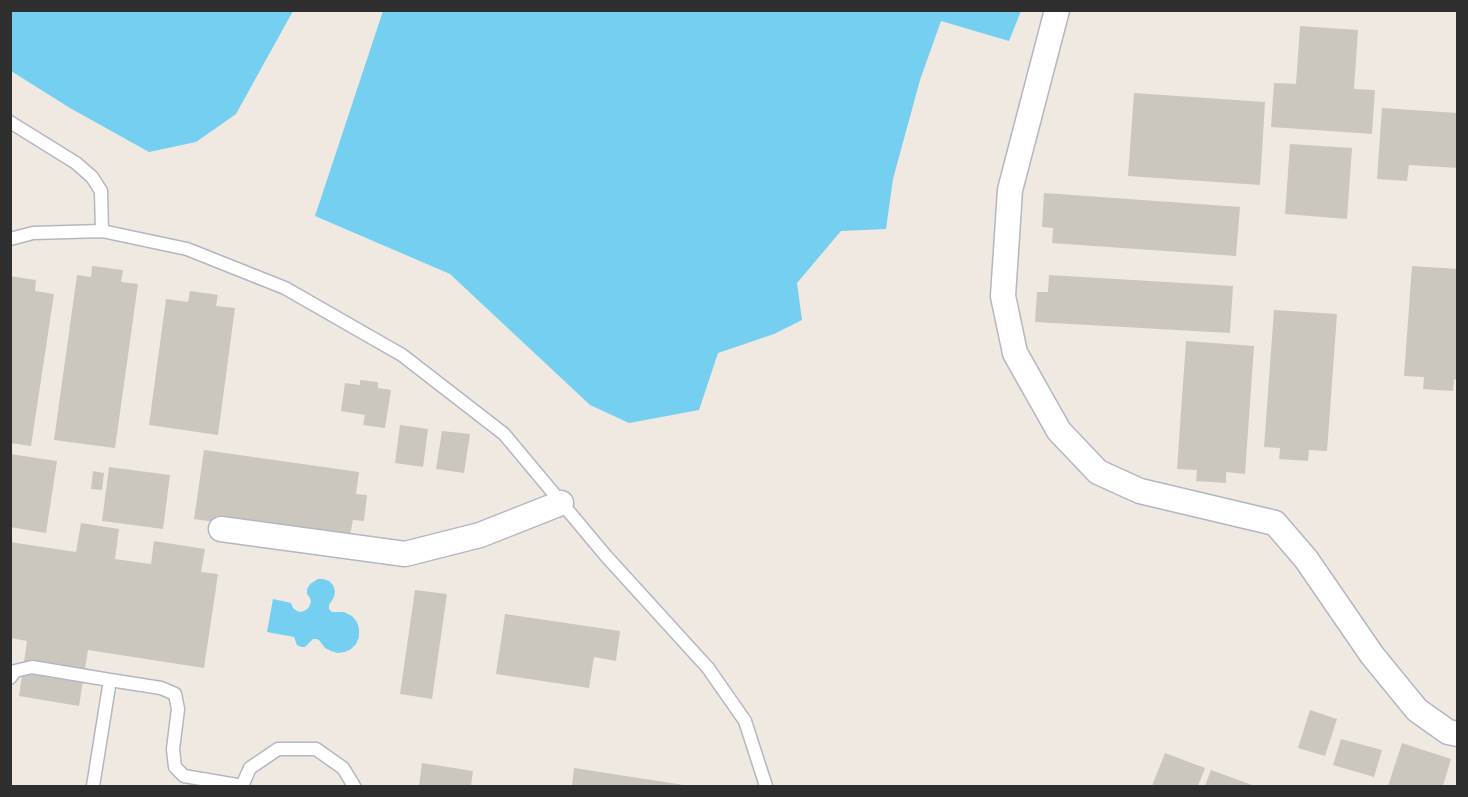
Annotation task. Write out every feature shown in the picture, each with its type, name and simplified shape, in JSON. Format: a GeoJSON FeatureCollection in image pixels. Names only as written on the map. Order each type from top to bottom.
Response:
{"type":"FeatureCollection","features":[{"type":"Feature","properties":{"kind":"street"},"geometry":{"type":"LineString","coordinates":[[1058,10],[1010,190],[1003,296],[1015,353],[1059,430],[1098,472],[1140,491],[1275,523],[1306,559],[1372,655],[1417,710],[1448,732],[1458,734]]}},
{"type":"Feature","properties":{"kind":"street"},"geometry":{"type":"LineString","coordinates":[[221,529],[405,554],[480,536],[561,503]]}},
{"type":"Feature","properties":{"kind":"lane"},"geometry":{"type":"LineString","coordinates":[[10,122],[76,163],[92,177],[101,191],[102,231]]}},
{"type":"Feature","properties":{"kind":"lane"},"geometry":{"type":"LineString","coordinates":[[10,239],[33,233],[102,231],[187,249],[285,288],[402,355],[504,434],[606,556],[708,668],[745,721],[766,786]]}},
{"type":"Feature","properties":{"kind":"lane"},"geometry":{"type":"LineString","coordinates":[[10,678],[15,671],[32,667],[161,688],[175,694],[178,709],[173,749],[175,767],[184,776],[243,786],[250,768],[278,749],[316,748],[343,768],[354,786]]}},
{"type":"Feature","properties":{"kind":"lane"},"geometry":{"type":"LineString","coordinates":[[93,786],[110,680]]}},
{"type":"Feature","properties":{"kind":"water"},"geometry":{"type":"Polygon","coordinates":[[[383,10],[1021,11],[1009,41],[941,21],[920,80],[893,179],[886,229],[841,231],[797,283],[802,320],[774,334],[718,353],[699,410],[629,423],[590,405],[450,274],[315,216],[383,10]]]}},
{"type":"Feature","properties":{"kind":"water"},"geometry":{"type":"Polygon","coordinates":[[[10,11],[293,11],[236,114],[196,142],[149,152],[70,108],[11,71],[10,11]]]}},
{"type":"Feature","properties":{"kind":"water"},"geometry":{"type":"Polygon","coordinates":[[[318,579],[329,581],[333,585],[334,597],[329,609],[332,612],[344,612],[357,622],[359,637],[356,644],[345,652],[331,651],[316,639],[305,647],[301,647],[297,645],[294,637],[267,632],[273,599],[291,603],[297,611],[306,610],[311,602],[307,589],[318,579]]]}},
{"type":"Feature","properties":{"kind":"building"},"geometry":{"type":"Polygon","coordinates":[[[1300,26],[1358,30],[1354,89],[1375,90],[1372,134],[1271,127],[1274,83],[1296,84],[1300,26]]]}},
{"type":"Feature","properties":{"kind":"building"},"geometry":{"type":"Polygon","coordinates":[[[1134,93],[1265,102],[1260,185],[1128,176],[1134,93]]]}},
{"type":"Feature","properties":{"kind":"building"},"geometry":{"type":"Polygon","coordinates":[[[1382,108],[1458,113],[1458,168],[1409,165],[1407,181],[1377,179],[1382,108]]]}},
{"type":"Feature","properties":{"kind":"building"},"geometry":{"type":"Polygon","coordinates":[[[1290,144],[1352,148],[1347,219],[1285,214],[1290,144]]]}},
{"type":"Feature","properties":{"kind":"building"},"geometry":{"type":"Polygon","coordinates":[[[1044,193],[1240,207],[1236,256],[1052,243],[1053,228],[1042,227],[1044,193]]]}},
{"type":"Feature","properties":{"kind":"building"},"geometry":{"type":"Polygon","coordinates":[[[92,266],[123,270],[121,282],[138,284],[115,448],[54,440],[77,275],[91,277],[92,266]]]}},
{"type":"Feature","properties":{"kind":"building"},"geometry":{"type":"Polygon","coordinates":[[[1412,266],[1458,269],[1458,380],[1454,379],[1453,391],[1423,389],[1424,377],[1404,376],[1412,266]]]}},
{"type":"Feature","properties":{"kind":"building"},"geometry":{"type":"Polygon","coordinates":[[[1049,275],[1233,286],[1230,333],[1035,322],[1037,292],[1048,292],[1049,275]]]}},
{"type":"Feature","properties":{"kind":"building"},"geometry":{"type":"Polygon","coordinates":[[[10,276],[36,280],[35,291],[54,294],[31,446],[10,443],[10,276]]]}},
{"type":"Feature","properties":{"kind":"building"},"geometry":{"type":"Polygon","coordinates":[[[190,291],[218,295],[216,306],[235,308],[218,435],[149,425],[166,299],[188,302],[190,291]]]}},
{"type":"Feature","properties":{"kind":"building"},"geometry":{"type":"Polygon","coordinates":[[[1274,310],[1337,314],[1327,451],[1309,450],[1308,461],[1279,459],[1280,448],[1264,447],[1274,310]]]}},
{"type":"Feature","properties":{"kind":"building"},"geometry":{"type":"Polygon","coordinates":[[[1186,341],[1254,346],[1245,474],[1226,472],[1226,483],[1196,481],[1197,470],[1177,469],[1186,341]]]}},
{"type":"Feature","properties":{"kind":"building"},"geometry":{"type":"Polygon","coordinates":[[[360,380],[378,382],[378,388],[391,390],[385,428],[363,425],[365,415],[341,411],[345,383],[360,385],[360,380]]]}},
{"type":"Feature","properties":{"kind":"building"},"geometry":{"type":"Polygon","coordinates":[[[400,425],[428,429],[423,467],[395,463],[400,425]]]}},
{"type":"Feature","properties":{"kind":"building"},"geometry":{"type":"Polygon","coordinates":[[[442,431],[470,434],[464,473],[436,469],[442,431]]]}},
{"type":"Feature","properties":{"kind":"building"},"geometry":{"type":"Polygon","coordinates":[[[204,450],[359,472],[356,494],[367,495],[364,521],[353,520],[349,541],[194,519],[204,450]]]}},
{"type":"Feature","properties":{"kind":"building"},"geometry":{"type":"Polygon","coordinates":[[[10,454],[57,461],[46,533],[10,527],[10,454]]]}},
{"type":"Feature","properties":{"kind":"building"},"geometry":{"type":"Polygon","coordinates":[[[109,467],[170,475],[163,529],[102,521],[109,467]]]}},
{"type":"Feature","properties":{"kind":"building"},"geometry":{"type":"Polygon","coordinates":[[[93,471],[104,473],[102,490],[91,489],[93,471]]]}},
{"type":"Feature","properties":{"kind":"building"},"geometry":{"type":"Polygon","coordinates":[[[81,523],[119,529],[115,559],[151,564],[154,541],[205,549],[201,572],[218,574],[204,668],[88,650],[79,706],[19,696],[27,641],[10,638],[10,542],[76,552],[81,523]]]}},
{"type":"Feature","properties":{"kind":"building"},"geometry":{"type":"Polygon","coordinates":[[[415,590],[447,594],[432,699],[400,694],[415,590]]]}},
{"type":"Feature","properties":{"kind":"building"},"geometry":{"type":"Polygon","coordinates":[[[505,614],[620,631],[616,661],[594,657],[589,688],[496,674],[505,614]]]}},
{"type":"Feature","properties":{"kind":"building"},"geometry":{"type":"Polygon","coordinates":[[[1310,710],[1337,719],[1325,756],[1298,748],[1310,710]]]}},
{"type":"Feature","properties":{"kind":"building"},"geometry":{"type":"Polygon","coordinates":[[[1341,739],[1382,750],[1374,777],[1333,765],[1341,739]]]}},
{"type":"Feature","properties":{"kind":"building"},"geometry":{"type":"Polygon","coordinates":[[[1402,743],[1451,759],[1443,786],[1388,786],[1402,743]]]}},
{"type":"Feature","properties":{"kind":"building"},"geometry":{"type":"Polygon","coordinates":[[[1165,753],[1205,768],[1198,786],[1152,786],[1165,753]]]}},
{"type":"Feature","properties":{"kind":"building"},"geometry":{"type":"Polygon","coordinates":[[[422,763],[473,771],[471,786],[419,786],[422,763]]]}},
{"type":"Feature","properties":{"kind":"building"},"geometry":{"type":"Polygon","coordinates":[[[574,768],[684,785],[684,786],[572,786],[574,768]]]}},
{"type":"Feature","properties":{"kind":"building"},"geometry":{"type":"Polygon","coordinates":[[[1211,770],[1252,785],[1205,786],[1211,770]]]}}]}
